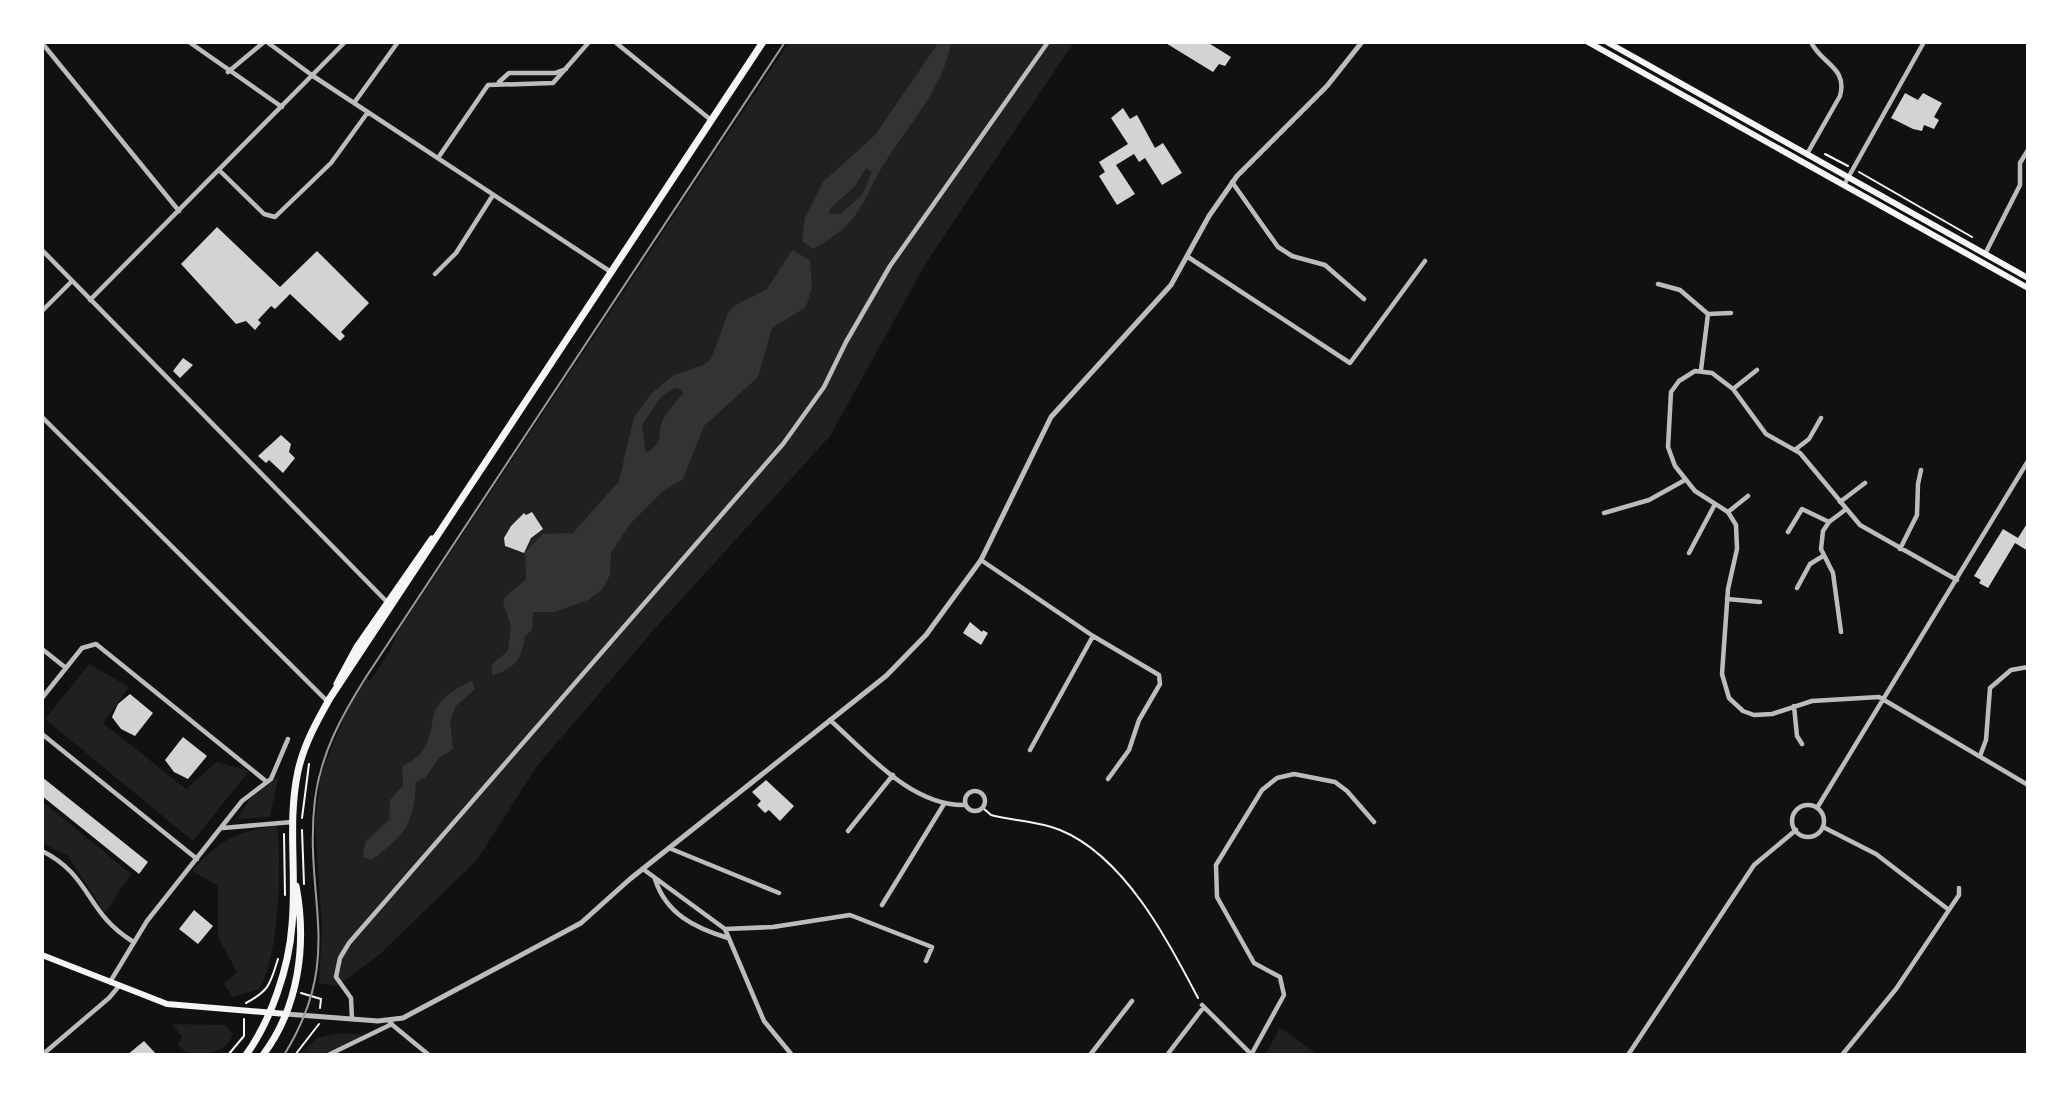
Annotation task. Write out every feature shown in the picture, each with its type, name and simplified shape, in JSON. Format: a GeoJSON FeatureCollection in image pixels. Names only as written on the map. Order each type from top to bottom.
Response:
{"type":"FeatureCollection","features":[{"type":"Feature","properties":{"kind":"main road"},"geometry":{"type":"LineString","coordinates":[[246,1055],[268,1013],[290,939],[292,822],[300,762],[328,701],[349,661],[390,605],[421,552],[444,525],[763,42]]}},
{"type":"Feature","properties":{"kind":"main road"},"geometry":{"type":"LineString","coordinates":[[1588,42],[2028,288]]}},
{"type":"Feature","properties":{"kind":"main road"},"geometry":{"type":"LineString","coordinates":[[1607,42],[2028,278]]}},
{"type":"Feature","properties":{"kind":"main road"},"geometry":{"type":"LineString","coordinates":[[263,1055],[286,1014],[301,952],[301,910],[293,871]]}},
{"type":"Feature","properties":{"kind":"main road"},"geometry":{"type":"LineString","coordinates":[[42,955],[177,1006],[286,1014]]}},
{"type":"Feature","properties":{"kind":"street"},"geometry":{"type":"LineString","coordinates":[[188,42],[282,107]]}},
{"type":"Feature","properties":{"kind":"street"},"geometry":{"type":"LineString","coordinates":[[228,72],[265,42],[611,272]]}},
{"type":"Feature","properties":{"kind":"street"},"geometry":{"type":"LineString","coordinates":[[90,300],[345,42]]}},
{"type":"Feature","properties":{"kind":"street"},"geometry":{"type":"LineString","coordinates":[[354,103],[398,42]]}},
{"type":"Feature","properties":{"kind":"street"},"geometry":{"type":"LineString","coordinates":[[498,82],[553,83],[589,42]]}},
{"type":"Feature","properties":{"kind":"street"},"geometry":{"type":"LineString","coordinates":[[615,42],[711,120]]}},
{"type":"Feature","properties":{"kind":"street"},"geometry":{"type":"LineString","coordinates":[[352,1019],[351,998],[336,977],[340,958],[349,943],[783,444],[824,387],[846,342],[890,266],[1048,42]]}},
{"type":"Feature","properties":{"kind":"street"},"geometry":{"type":"LineString","coordinates":[[1807,154],[1842,87],[1837,69],[1811,42]]}},
{"type":"Feature","properties":{"kind":"street"},"geometry":{"type":"LineString","coordinates":[[1844,185],[1924,42]]}},
{"type":"Feature","properties":{"kind":"street"},"geometry":{"type":"LineString","coordinates":[[42,43],[179,211]]}},
{"type":"Feature","properties":{"kind":"street"},"geometry":{"type":"LineString","coordinates":[[328,1055],[389,1022],[414,1013],[574,927],[888,674],[916,647],[981,559],[1051,417],[1164,293],[1232,182],[1327,86],[1359,43]]}},
{"type":"Feature","properties":{"kind":"street"},"geometry":{"type":"LineString","coordinates":[[438,158],[485,87],[498,82],[509,73],[555,73],[566,69]]}},
{"type":"Feature","properties":{"kind":"street"},"geometry":{"type":"LineString","coordinates":[[219,170],[264,214],[275,217],[337,155],[368,112]]}},
{"type":"Feature","properties":{"kind":"street"},"geometry":{"type":"LineString","coordinates":[[1985,254],[2021,185],[2020,167],[2028,150]]}},
{"type":"Feature","properties":{"kind":"street"},"geometry":{"type":"LineString","coordinates":[[1232,182],[1278,247],[1293,256],[1325,265],[1364,299]]}},
{"type":"Feature","properties":{"kind":"street"},"geometry":{"type":"LineString","coordinates":[[435,274],[456,253],[493,195]]}},
{"type":"Feature","properties":{"kind":"street"},"geometry":{"type":"LineString","coordinates":[[42,250],[390,605]]}},
{"type":"Feature","properties":{"kind":"street"},"geometry":{"type":"LineString","coordinates":[[1188,257],[1350,363],[1425,261]]}},
{"type":"Feature","properties":{"kind":"street"},"geometry":{"type":"LineString","coordinates":[[42,311],[72,281]]}},
{"type":"Feature","properties":{"kind":"street"},"geometry":{"type":"LineString","coordinates":[[1658,284],[1680,290],[1708,314],[1731,313]]}},
{"type":"Feature","properties":{"kind":"street"},"geometry":{"type":"LineString","coordinates":[[1701,370],[1708,314]]}},
{"type":"Feature","properties":{"kind":"street"},"geometry":{"type":"LineString","coordinates":[[1957,580],[1866,529],[1845,510],[1796,449],[1766,434],[1733,389],[1718,376],[1701,370],[1679,381],[1669,401],[1668,447],[1672,460],[1685,480],[1714,506],[1728,512],[1735,522],[1738,545],[1727,599],[1723,674],[1729,698],[1743,711],[1754,715],[1772,714],[1812,701],[1872,696],[1885,699],[2028,785]]}},
{"type":"Feature","properties":{"kind":"street"},"geometry":{"type":"LineString","coordinates":[[1733,389],[1757,370]]}},
{"type":"Feature","properties":{"kind":"street"},"geometry":{"type":"LineString","coordinates":[[42,417],[328,701]]}},
{"type":"Feature","properties":{"kind":"street"},"geometry":{"type":"LineString","coordinates":[[1796,449],[1810,439],[1821,418]]}},
{"type":"Feature","properties":{"kind":"street"},"geometry":{"type":"LineString","coordinates":[[1817,808],[2028,461]]}},
{"type":"Feature","properties":{"kind":"street"},"geometry":{"type":"LineString","coordinates":[[1900,548],[1917,514],[1921,470]]}},
{"type":"Feature","properties":{"kind":"street"},"geometry":{"type":"LineString","coordinates":[[1604,513],[1649,500],[1685,480]]}},
{"type":"Feature","properties":{"kind":"street"},"geometry":{"type":"LineString","coordinates":[[1840,502],[1865,483]]}},
{"type":"Feature","properties":{"kind":"street"},"geometry":{"type":"LineString","coordinates":[[1728,512],[1748,496]]}},
{"type":"Feature","properties":{"kind":"street"},"geometry":{"type":"LineString","coordinates":[[1689,553],[1714,506]]}},
{"type":"Feature","properties":{"kind":"street"},"geometry":{"type":"LineString","coordinates":[[1788,532],[1801,509],[1808,509],[1829,522]]}},
{"type":"Feature","properties":{"kind":"street"},"geometry":{"type":"LineString","coordinates":[[1841,632],[1833,573],[1823,556],[1821,539],[1829,522],[1845,510]]}},
{"type":"Feature","properties":{"kind":"street"},"geometry":{"type":"LineString","coordinates":[[1797,588],[1808,566],[1823,556]]}},
{"type":"Feature","properties":{"kind":"street"},"geometry":{"type":"LineString","coordinates":[[981,559],[1093,636],[1159,675],[1160,684],[1139,720],[1129,750],[1108,779]]}},
{"type":"Feature","properties":{"kind":"street"},"geometry":{"type":"LineString","coordinates":[[1727,599],[1760,602]]}},
{"type":"Feature","properties":{"kind":"street"},"geometry":{"type":"LineString","coordinates":[[1030,750],[1093,636]]}},
{"type":"Feature","properties":{"kind":"street"},"geometry":{"type":"LineString","coordinates":[[42,698],[82,648],[96,644],[267,782]]}},
{"type":"Feature","properties":{"kind":"street"},"geometry":{"type":"LineString","coordinates":[[42,649],[66,668]]}},
{"type":"Feature","properties":{"kind":"street"},"geometry":{"type":"LineString","coordinates":[[1980,756],[1986,740],[1990,688],[2011,670],[2028,667]]}},
{"type":"Feature","properties":{"kind":"street"},"geometry":{"type":"LineString","coordinates":[[1794,706],[1797,736],[1802,744]]}},
{"type":"Feature","properties":{"kind":"street"},"geometry":{"type":"LineString","coordinates":[[830,719],[893,775],[918,793],[944,804],[966,805],[974,811],[983,808],[984,798],[976,792],[967,795],[966,805]]}},
{"type":"Feature","properties":{"kind":"street"},"geometry":{"type":"LineString","coordinates":[[42,734],[197,859]]}},
{"type":"Feature","properties":{"kind":"street"},"geometry":{"type":"LineString","coordinates":[[110,982],[132,941],[242,801],[274,774],[288,738]]}},
{"type":"Feature","properties":{"kind":"street"},"geometry":{"type":"LineString","coordinates":[[1167,1055],[1202,1007],[1252,1055],[1284,995],[1280,977],[1254,962],[1217,897],[1216,865],[1262,790],[1277,778],[1294,774],[1335,782],[1347,791],[1374,822]]}},
{"type":"Feature","properties":{"kind":"street"},"geometry":{"type":"LineString","coordinates":[[848,831],[893,775]]}},
{"type":"Feature","properties":{"kind":"street"},"geometry":{"type":"LineString","coordinates":[[882,905],[944,804]]}},
{"type":"Feature","properties":{"kind":"street"},"geometry":{"type":"LineString","coordinates":[[1796,831],[1793,821],[1797,810],[1808,805],[1817,808],[1824,816],[1823,827]]}},
{"type":"Feature","properties":{"kind":"street"},"geometry":{"type":"LineString","coordinates":[[222,828],[292,822]]}},
{"type":"Feature","properties":{"kind":"street"},"geometry":{"type":"LineString","coordinates":[[1796,831],[1810,836],[1823,827]]}},
{"type":"Feature","properties":{"kind":"street"},"geometry":{"type":"LineString","coordinates":[[1823,827],[1876,854],[1949,910]]}},
{"type":"Feature","properties":{"kind":"street"},"geometry":{"type":"LineString","coordinates":[[1628,1055],[1754,865],[1796,831]]}},
{"type":"Feature","properties":{"kind":"street"},"geometry":{"type":"LineString","coordinates":[[669,848],[779,893]]}},
{"type":"Feature","properties":{"kind":"street"},"geometry":{"type":"LineString","coordinates":[[42,851],[71,869],[100,916],[132,941]]}},
{"type":"Feature","properties":{"kind":"street"},"geometry":{"type":"LineString","coordinates":[[643,869],[726,929],[764,1021],[792,1055]]}},
{"type":"Feature","properties":{"kind":"street"},"geometry":{"type":"LineString","coordinates":[[654,877],[667,905],[708,934],[729,939]]}},
{"type":"Feature","properties":{"kind":"street"},"geometry":{"type":"LineString","coordinates":[[1842,1055],[1896,989],[1959,895],[1959,888]]}},
{"type":"Feature","properties":{"kind":"street"},"geometry":{"type":"LineString","coordinates":[[726,929],[773,927],[850,915],[932,947],[926,961]]}},
{"type":"Feature","properties":{"kind":"street"},"geometry":{"type":"LineString","coordinates":[[43,1055],[119,986]]}},
{"type":"Feature","properties":{"kind":"street"},"geometry":{"type":"LineString","coordinates":[[1090,1055],[1132,1001]]}},
{"type":"Feature","properties":{"kind":"street"},"geometry":{"type":"LineString","coordinates":[[286,1014],[389,1022],[429,1055]]}},
{"type":"Feature","properties":{"kind":"path"},"geometry":{"type":"LineString","coordinates":[[304,886],[301,821],[310,760]]}},
{"type":"Feature","properties":{"kind":"path"},"geometry":{"type":"LineString","coordinates":[[983,808],[991,816],[1054,828],[1079,841],[1109,864],[1158,925],[1202,1007]]}},
{"type":"Feature","properties":{"kind":"path"},"geometry":{"type":"LineString","coordinates":[[285,898],[283,836],[292,822]]}},
{"type":"Feature","properties":{"kind":"path"},"geometry":{"type":"LineString","coordinates":[[228,1055],[244,1036],[246,1002],[262,995],[270,985],[280,952]]}},
{"type":"Feature","properties":{"kind":"path"},"geometry":{"type":"LineString","coordinates":[[295,1055],[319,1026],[321,999],[298,992]]}},
{"type":"Feature","properties":{"kind":"shaded area"},"geometry":{"type":"Polygon","coordinates":[[[789,42],[1074,42],[926,263],[830,436],[657,626],[536,767],[477,860],[380,954],[337,986],[319,983],[322,928],[315,821],[321,774],[349,705],[367,679],[370,681],[390,651],[396,635],[789,42]]]}},
{"type":"Feature","properties":{"kind":"shaded area"},"geometry":{"type":"Polygon","coordinates":[[[939,42],[951,42],[947,59],[933,91],[884,164],[859,210],[844,228],[813,249],[802,241],[805,218],[823,182],[875,135],[939,42]],[[866,168],[855,186],[831,208],[829,214],[840,214],[862,195],[872,172],[866,168]]]}},
{"type":"Feature","properties":{"kind":"shaded area"},"geometry":{"type":"Polygon","coordinates":[[[792,250],[810,260],[812,287],[806,307],[772,328],[758,377],[704,426],[683,479],[663,491],[630,524],[611,553],[610,575],[602,590],[588,600],[554,612],[533,612],[532,630],[525,636],[516,662],[506,670],[492,675],[492,664],[508,651],[511,626],[503,603],[505,597],[526,579],[525,552],[543,534],[573,533],[619,481],[634,417],[652,393],[674,375],[703,365],[711,359],[728,313],[734,306],[767,289],[792,250]],[[675,388],[661,397],[642,425],[646,453],[659,440],[664,417],[683,394],[681,389],[675,388]]]}},
{"type":"Feature","properties":{"kind":"shaded area"},"geometry":{"type":"Polygon","coordinates":[[[89,664],[129,687],[103,723],[186,789],[217,762],[249,771],[193,841],[45,719],[89,664]]]}},
{"type":"Feature","properties":{"kind":"shaded area"},"geometry":{"type":"Polygon","coordinates":[[[472,681],[475,689],[456,706],[450,721],[453,749],[439,758],[426,777],[416,782],[413,809],[406,827],[393,843],[372,860],[363,857],[365,842],[389,820],[390,800],[403,785],[402,766],[425,747],[438,705],[454,691],[472,681]]]}},
{"type":"Feature","properties":{"kind":"shaded area"},"geometry":{"type":"Polygon","coordinates":[[[278,777],[270,817],[237,819],[250,799],[278,777]]]}},
{"type":"Feature","properties":{"kind":"shaded area"},"geometry":{"type":"Polygon","coordinates":[[[42,801],[131,874],[105,913],[68,856],[42,843],[42,801]]]}},
{"type":"Feature","properties":{"kind":"shaded area"},"geometry":{"type":"Polygon","coordinates":[[[277,826],[279,886],[271,957],[259,989],[233,997],[224,984],[237,972],[218,937],[218,886],[192,871],[220,844],[229,839],[250,831],[277,826]]]}},
{"type":"Feature","properties":{"kind":"shaded area"},"geometry":{"type":"Polygon","coordinates":[[[172,1024],[225,1025],[233,1034],[230,1041],[220,1049],[208,1054],[188,1055],[178,1044],[182,1037],[172,1024]]]}},
{"type":"Feature","properties":{"kind":"shaded area"},"geometry":{"type":"Polygon","coordinates":[[[1280,1028],[1319,1055],[1265,1055],[1280,1028]]]}},
{"type":"Feature","properties":{"kind":"shaded area"},"geometry":{"type":"Polygon","coordinates":[[[340,1033],[365,1035],[320,1055],[299,1055],[317,1038],[340,1033]]]}},
{"type":"Feature","properties":{"kind":"building"},"geometry":{"type":"Polygon","coordinates":[[[1164,42],[1207,42],[1231,57],[1225,66],[1219,64],[1213,72],[1164,42]]]}},
{"type":"Feature","properties":{"kind":"building"},"geometry":{"type":"Polygon","coordinates":[[[1905,93],[1918,100],[1923,93],[1942,103],[1934,117],[1939,120],[1934,129],[1924,125],[1922,131],[1913,129],[1891,118],[1905,93]]]}},
{"type":"Feature","properties":{"kind":"building"},"geometry":{"type":"Polygon","coordinates":[[[1123,108],[1130,119],[1137,115],[1155,148],[1163,143],[1182,173],[1162,185],[1145,158],[1139,162],[1134,154],[1116,165],[1135,194],[1117,205],[1099,176],[1105,172],[1099,162],[1128,144],[1111,118],[1123,108]]]}},
{"type":"Feature","properties":{"kind":"building"},"geometry":{"type":"Polygon","coordinates":[[[217,227],[280,287],[317,251],[369,303],[341,332],[345,336],[340,341],[290,294],[275,309],[271,306],[258,320],[261,323],[255,330],[246,321],[236,324],[181,264],[217,227]]]}},
{"type":"Feature","properties":{"kind":"building"},"geometry":{"type":"Polygon","coordinates":[[[183,358],[193,365],[180,378],[173,371],[183,358]]]}},
{"type":"Feature","properties":{"kind":"building"},"geometry":{"type":"Polygon","coordinates":[[[281,435],[291,444],[289,452],[295,458],[283,473],[269,460],[266,463],[258,456],[281,435]]]}},
{"type":"Feature","properties":{"kind":"building"},"geometry":{"type":"Polygon","coordinates":[[[532,512],[543,529],[531,538],[524,553],[505,546],[504,538],[511,526],[524,513],[526,515],[532,512]]]}},
{"type":"Feature","properties":{"kind":"building"},"geometry":{"type":"Polygon","coordinates":[[[2028,522],[2028,551],[2015,543],[1988,588],[1979,583],[1981,580],[1974,576],[2003,529],[2018,538],[2028,522]]]}},
{"type":"Feature","properties":{"kind":"building"},"geometry":{"type":"Polygon","coordinates":[[[970,622],[982,632],[983,630],[988,633],[981,645],[963,633],[970,622]]]}},
{"type":"Feature","properties":{"kind":"building"},"geometry":{"type":"Polygon","coordinates":[[[130,694],[153,713],[135,736],[121,729],[112,717],[118,704],[130,694]]]}},
{"type":"Feature","properties":{"kind":"building"},"geometry":{"type":"Polygon","coordinates":[[[183,737],[207,756],[188,779],[174,772],[165,760],[183,737]]]}},
{"type":"Feature","properties":{"kind":"building"},"geometry":{"type":"Polygon","coordinates":[[[42,777],[148,862],[139,874],[42,796],[42,777]]]}},
{"type":"Feature","properties":{"kind":"building"},"geometry":{"type":"Polygon","coordinates":[[[766,780],[794,806],[780,821],[769,810],[765,813],[757,805],[761,801],[752,792],[766,780]]]}},
{"type":"Feature","properties":{"kind":"building"},"geometry":{"type":"Polygon","coordinates":[[[194,910],[213,926],[198,944],[179,929],[194,910]]]}},
{"type":"Feature","properties":{"kind":"building"},"geometry":{"type":"Polygon","coordinates":[[[144,1041],[157,1055],[127,1055],[144,1041]]]}},
{"type":"Feature","properties":{"kind":"tram line"},"geometry":{"type":"LineString","coordinates":[[284,1055],[303,1019],[313,987],[318,957],[313,835],[315,799],[327,750],[341,720],[366,677],[785,42]]}}]}
